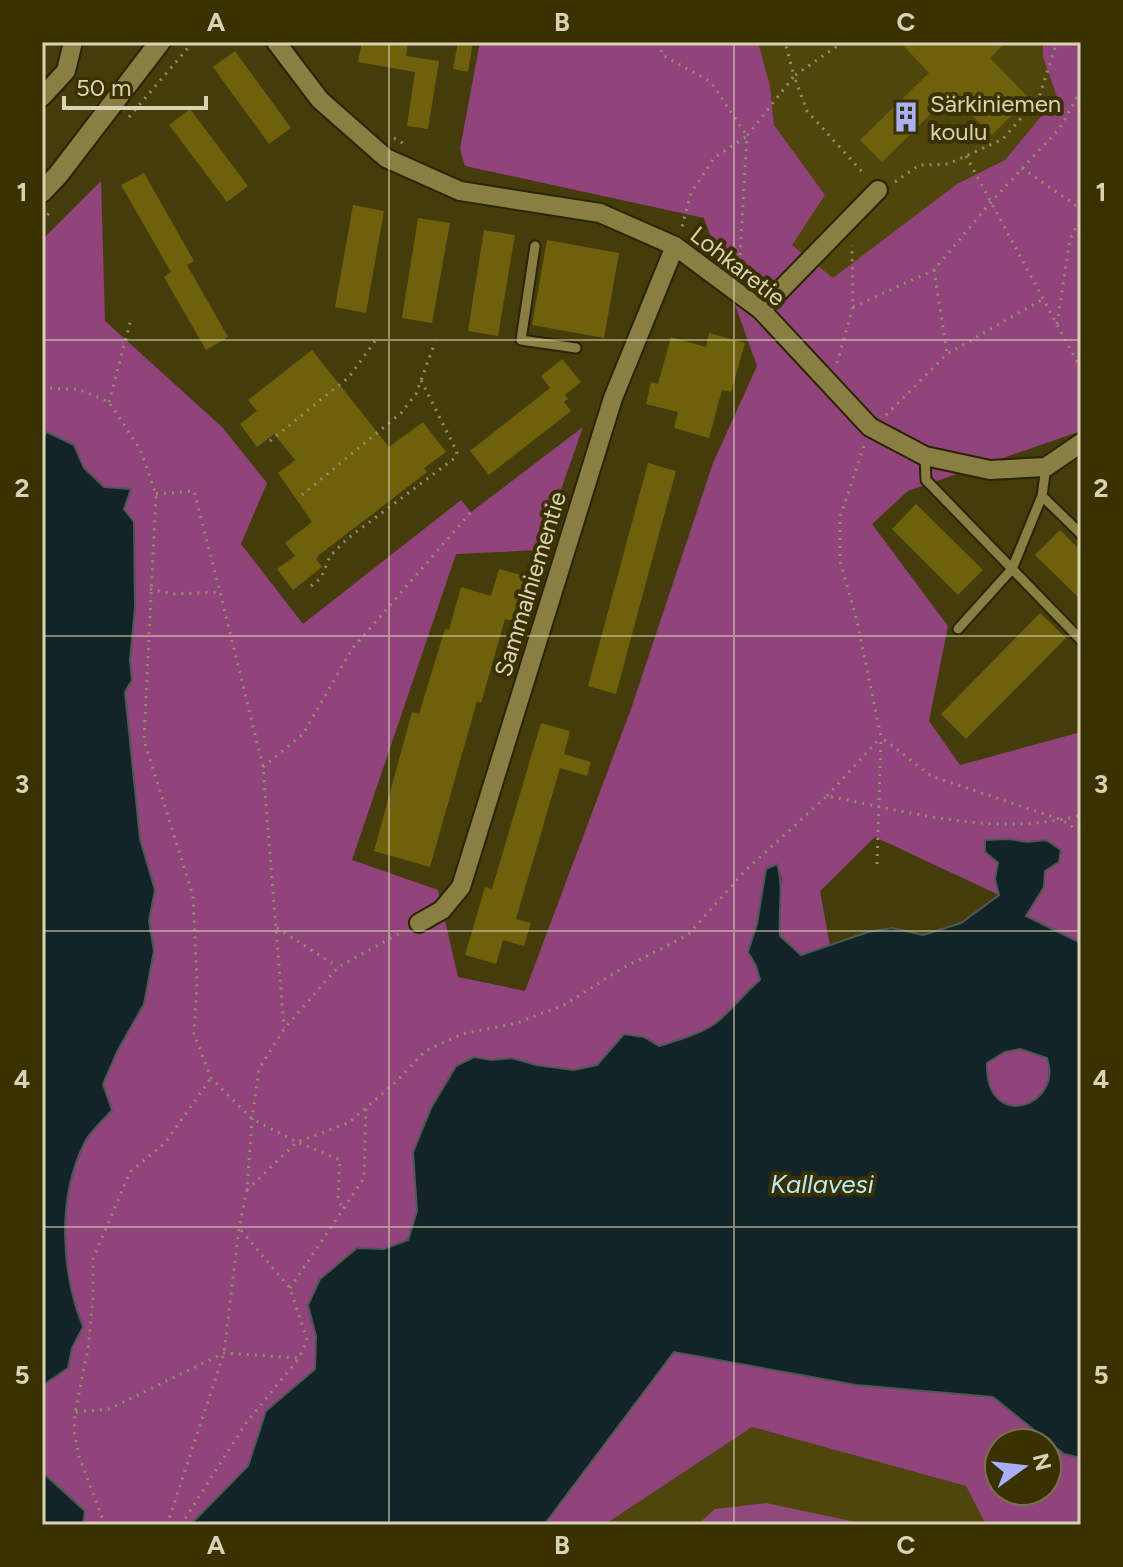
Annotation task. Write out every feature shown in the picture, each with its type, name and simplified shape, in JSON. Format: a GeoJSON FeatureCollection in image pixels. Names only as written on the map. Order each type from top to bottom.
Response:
{"type":"FeatureCollection","features":[{"type":"Feature","properties":{"kind":"street"},"geometry":{"type":"LineString","coordinates":[[42,97],[66,71],[73,42]]}},
{"type":"Feature","properties":{"kind":"street"},"geometry":{"type":"LineString","coordinates":[[42,192],[160,42]]}},
{"type":"Feature","properties":{"kind":"street","name":"Lohkaretie"},"geometry":{"type":"LineString","coordinates":[[276,42],[320,100],[386,158],[460,191],[600,213],[675,246],[761,310],[870,427],[925,456],[990,470],[1046,467]]}},
{"type":"Feature","properties":{"kind":"street"},"geometry":{"type":"LineString","coordinates":[[761,310],[878,190]]}},
{"type":"Feature","properties":{"kind":"street","name":"Sammalniementie"},"geometry":{"type":"LineString","coordinates":[[419,923],[442,910],[461,887],[613,398],[675,246]]}},
{"type":"Feature","properties":{"kind":"street"},"geometry":{"type":"LineString","coordinates":[[1046,467],[1081,443]]}},
{"type":"Feature","properties":{"kind":"lane"},"geometry":{"type":"LineString","coordinates":[[535,246],[521,340],[576,348]]}},
{"type":"Feature","properties":{"kind":"lane"},"geometry":{"type":"LineString","coordinates":[[925,456],[926,480],[1081,640]]}},
{"type":"Feature","properties":{"kind":"lane"},"geometry":{"type":"LineString","coordinates":[[958,629],[1012,569],[1042,496],[1046,467]]}},
{"type":"Feature","properties":{"kind":"lane"},"geometry":{"type":"LineString","coordinates":[[1042,496],[1081,534]]}},
{"type":"Feature","properties":{"kind":"path"},"geometry":{"type":"LineString","coordinates":[[660,42],[662,55],[711,82],[747,136],[739,271]]}},
{"type":"Feature","properties":{"kind":"path"},"geometry":{"type":"LineString","coordinates":[[785,42],[807,111],[878,190],[885,190],[919,165],[948,164],[1003,139],[1039,97],[1057,42]]}},
{"type":"Feature","properties":{"kind":"path"},"geometry":{"type":"LineString","coordinates":[[675,246],[691,193],[714,158],[747,136],[794,76],[843,42]]}},
{"type":"Feature","properties":{"kind":"path"},"geometry":{"type":"LineString","coordinates":[[853,307],[934,270],[991,202],[1060,128],[1081,90]]}},
{"type":"Feature","properties":{"kind":"path"},"geometry":{"type":"LineString","coordinates":[[966,156],[1081,369]]}},
{"type":"Feature","properties":{"kind":"path"},"geometry":{"type":"LineString","coordinates":[[1022,168],[1081,209]]}},
{"type":"Feature","properties":{"kind":"path"},"geometry":{"type":"LineString","coordinates":[[837,366],[853,307],[852,217]]}},
{"type":"Feature","properties":{"kind":"path"},"geometry":{"type":"LineString","coordinates":[[1057,324],[1070,239],[1081,218]]}},
{"type":"Feature","properties":{"kind":"path"},"geometry":{"type":"LineString","coordinates":[[934,270],[947,354]]}},
{"type":"Feature","properties":{"kind":"path"},"geometry":{"type":"LineString","coordinates":[[877,864],[881,737],[857,621],[840,561],[840,517],[870,427],[947,354],[1043,299]]}},
{"type":"Feature","properties":{"kind":"path"},"geometry":{"type":"LineString","coordinates":[[109,402],[130,323]]}},
{"type":"Feature","properties":{"kind":"path"},"geometry":{"type":"LineString","coordinates":[[270,441],[349,377],[378,337]]}},
{"type":"Feature","properties":{"kind":"path"},"geometry":{"type":"LineString","coordinates":[[302,495],[401,413],[416,394],[435,342]]}},
{"type":"Feature","properties":{"kind":"path"},"geometry":{"type":"LineString","coordinates":[[311,586],[321,578],[330,556],[347,539],[455,458],[457,452],[421,380]]}},
{"type":"Feature","properties":{"kind":"path"},"geometry":{"type":"LineString","coordinates":[[42,388],[78,389],[109,402],[140,449],[156,494],[144,740],[193,896],[197,981],[194,1034],[211,1078],[252,1119],[340,1160],[338,1199],[343,1209]]}},
{"type":"Feature","properties":{"kind":"path"},"geometry":{"type":"LineString","coordinates":[[156,494],[194,491],[263,767],[284,1029]]}},
{"type":"Feature","properties":{"kind":"path"},"geometry":{"type":"LineString","coordinates":[[263,767],[303,734],[352,649],[471,512]]}},
{"type":"Feature","properties":{"kind":"path"},"geometry":{"type":"LineString","coordinates":[[150,589],[172,594],[220,592]]}},
{"type":"Feature","properties":{"kind":"path"},"geometry":{"type":"LineString","coordinates":[[247,1190],[297,1142],[348,1123],[395,1083],[425,1051],[462,1034],[517,1023],[566,1004],[621,969],[688,935],[745,871],[827,796],[881,737]]}},
{"type":"Feature","properties":{"kind":"path"},"geometry":{"type":"LineString","coordinates":[[881,737],[931,776],[1062,820],[1081,832]]}},
{"type":"Feature","properties":{"kind":"path"},"geometry":{"type":"LineString","coordinates":[[827,796],[976,824],[1062,820],[1081,815]]}},
{"type":"Feature","properties":{"kind":"path"},"geometry":{"type":"LineString","coordinates":[[167,1525],[224,1353],[239,1228],[247,1190],[259,1069],[284,1029],[338,967],[419,923]]}},
{"type":"Feature","properties":{"kind":"path"},"geometry":{"type":"LineString","coordinates":[[276,927],[338,967]]}},
{"type":"Feature","properties":{"kind":"path"},"geometry":{"type":"LineString","coordinates":[[105,1525],[79,1456],[74,1431],[88,1349],[93,1259],[130,1172],[165,1143],[211,1078]]}},
{"type":"Feature","properties":{"kind":"path"},"geometry":{"type":"LineString","coordinates":[[290,1288],[364,1178],[366,1108]]}},
{"type":"Feature","properties":{"kind":"path"},"geometry":{"type":"LineString","coordinates":[[181,1525],[246,1423],[299,1358],[307,1340],[290,1288],[239,1228]]}},
{"type":"Feature","properties":{"kind":"path"},"geometry":{"type":"LineString","coordinates":[[75,1413],[109,1409],[224,1353],[299,1358]]}},
{"type":"Feature","properties":{"kind":"shaded area"},"geometry":{"type":"Polygon","coordinates":[[[480,42],[758,42],[770,86],[774,125],[825,195],[792,245],[833,278],[957,184],[1005,160],[1057,97],[1043,57],[1043,42],[1081,42],[1081,431],[908,491],[872,524],[948,626],[929,721],[960,765],[1081,732],[1081,943],[1026,916],[1044,887],[1046,840],[1027,842],[1009,839],[998,866],[999,895],[875,837],[820,891],[830,946],[801,956],[780,936],[778,906],[782,877],[766,869],[757,924],[748,952],[760,980],[724,1016],[700,1032],[659,1046],[644,1037],[624,1034],[597,1065],[573,1070],[512,1058],[491,1060],[474,1057],[413,1152],[417,1211],[408,1240],[384,1249],[357,1248],[308,1305],[316,1336],[315,1369],[266,1411],[248,1466],[190,1525],[83,1525],[85,1511],[42,1472],[42,1386],[68,1368],[72,1348],[82,1327],[66,1259],[69,1188],[86,1140],[112,1110],[103,1084],[154,951],[149,921],[155,890],[140,839],[125,692],[132,680],[130,660],[135,608],[124,510],[130,489],[104,487],[84,468],[74,445],[48,433],[42,438],[42,240],[101,181],[105,321],[222,427],[267,483],[241,544],[303,624],[461,500],[471,512],[583,427],[540,550],[456,554],[352,860],[438,890],[458,977],[525,991],[631,709],[713,463],[757,366],[704,218],[465,166],[460,149],[480,42]]]}},
{"type":"Feature","properties":{"kind":"shaded area"},"geometry":{"type":"Polygon","coordinates":[[[758,42],[1043,42],[1043,57],[1057,97],[1005,160],[957,184],[833,279],[791,245],[825,195],[774,125],[770,86],[758,42]]]}},
{"type":"Feature","properties":{"kind":"shaded area"},"geometry":{"type":"Polygon","coordinates":[[[1020,1049],[1047,1058],[1049,1075],[1044,1089],[1035,1100],[1022,1105],[1009,1105],[998,1099],[990,1085],[987,1063],[1005,1051],[1020,1049]]]}},
{"type":"Feature","properties":{"kind":"shaded area"},"geometry":{"type":"Polygon","coordinates":[[[674,1352],[856,1385],[993,1397],[1030,1427],[983,1427],[983,1507],[1063,1507],[1063,1453],[1081,1458],[1081,1525],[986,1525],[966,1486],[752,1427],[604,1525],[544,1525],[674,1352]]]}},
{"type":"Feature","properties":{"kind":"shaded area"},"geometry":{"type":"Polygon","coordinates":[[[752,1427],[966,1486],[986,1525],[604,1525],[752,1427]]]}},
{"type":"Feature","properties":{"kind":"shaded area"},"geometry":{"type":"Polygon","coordinates":[[[766,1503],[870,1525],[697,1525],[715,1509],[766,1503]]]}},
{"type":"Feature","properties":{"kind":"water"},"geometry":{"type":"Polygon","coordinates":[[[47,432],[74,445],[84,468],[104,487],[131,489],[124,509],[134,522],[135,608],[130,660],[132,680],[125,692],[140,839],[155,890],[149,921],[154,951],[144,1004],[103,1084],[112,1110],[86,1140],[69,1188],[65,1235],[67,1259],[70,1283],[83,1327],[72,1348],[68,1368],[42,1386],[42,438],[47,432]]]}},
{"type":"Feature","properties":{"kind":"water","name":"Kallavesi"},"geometry":{"type":"Polygon","coordinates":[[[1009,839],[1027,842],[1046,840],[1061,850],[1059,862],[1045,871],[1044,887],[1026,916],[1081,943],[1081,1458],[1063,1453],[1063,1427],[1030,1427],[993,1397],[856,1385],[674,1352],[544,1525],[190,1525],[248,1466],[266,1411],[315,1369],[316,1336],[308,1305],[320,1279],[357,1248],[384,1249],[408,1240],[417,1211],[413,1152],[431,1108],[456,1066],[474,1057],[491,1060],[512,1058],[574,1070],[597,1065],[624,1034],[644,1037],[659,1046],[713,1025],[760,980],[748,952],[757,924],[766,869],[777,864],[780,936],[801,955],[868,932],[892,928],[923,935],[961,923],[999,895],[995,879],[998,863],[985,852],[985,840],[1009,839]],[[1020,1049],[1005,1052],[987,1063],[990,1085],[998,1099],[1010,1105],[1023,1105],[1035,1100],[1045,1089],[1049,1075],[1047,1058],[1020,1049]]]}},
{"type":"Feature","properties":{"kind":"water"},"geometry":{"type":"Polygon","coordinates":[[[42,1472],[85,1511],[83,1525],[42,1525],[42,1472]]]}},
{"type":"Feature","properties":{"kind":"building"},"geometry":{"type":"Polygon","coordinates":[[[362,42],[408,42],[406,56],[439,61],[428,129],[407,126],[415,72],[358,62],[362,42]]]}},
{"type":"Feature","properties":{"kind":"building"},"geometry":{"type":"Polygon","coordinates":[[[458,42],[473,42],[468,72],[453,69],[458,42]]]}},
{"type":"Feature","properties":{"kind":"building","name":"Särkiniemen koulu"},"geometry":{"type":"Polygon","coordinates":[[[900,42],[1006,42],[990,58],[1029,98],[992,135],[951,94],[882,162],[860,140],[929,73],[900,42]]]}},
{"type":"Feature","properties":{"kind":"building"},"geometry":{"type":"Polygon","coordinates":[[[235,51],[291,128],[269,144],[213,67],[235,51]]]}},
{"type":"Feature","properties":{"kind":"building"},"geometry":{"type":"Polygon","coordinates":[[[190,109],[248,186],[227,202],[169,125],[190,109]]]}},
{"type":"Feature","properties":{"kind":"building"},"geometry":{"type":"Polygon","coordinates":[[[144,173],[194,261],[187,265],[228,337],[206,350],[164,277],[171,272],[121,185],[144,173]]]}},
{"type":"Feature","properties":{"kind":"building"},"geometry":{"type":"Polygon","coordinates":[[[353,205],[384,211],[366,313],[335,307],[353,205]]]}},
{"type":"Feature","properties":{"kind":"building"},"geometry":{"type":"Polygon","coordinates":[[[418,218],[450,223],[432,323],[402,318],[418,218]]]}},
{"type":"Feature","properties":{"kind":"building"},"geometry":{"type":"Polygon","coordinates":[[[484,230],[515,235],[498,336],[468,331],[484,230]]]}},
{"type":"Feature","properties":{"kind":"building"},"geometry":{"type":"Polygon","coordinates":[[[547,240],[619,253],[604,338],[532,325],[547,240]]]}},
{"type":"Feature","properties":{"kind":"building"},"geometry":{"type":"Polygon","coordinates":[[[709,333],[745,343],[731,392],[722,390],[709,438],[674,428],[678,412],[646,404],[651,382],[658,384],[671,337],[706,347],[709,333]]]}},
{"type":"Feature","properties":{"kind":"building"},"geometry":{"type":"Polygon","coordinates":[[[312,350],[389,447],[423,422],[446,452],[424,468],[427,472],[319,555],[316,559],[322,567],[293,590],[277,569],[295,556],[285,543],[312,522],[278,473],[295,460],[274,434],[257,447],[240,424],[257,411],[248,400],[312,350]]]}},
{"type":"Feature","properties":{"kind":"building"},"geometry":{"type":"Polygon","coordinates":[[[562,359],[581,382],[565,395],[568,399],[564,402],[571,411],[489,475],[470,451],[550,388],[541,376],[562,359]]]}},
{"type":"Feature","properties":{"kind":"building"},"geometry":{"type":"Polygon","coordinates":[[[648,463],[676,471],[616,694],[588,686],[648,463]]]}},
{"type":"Feature","properties":{"kind":"building"},"geometry":{"type":"Polygon","coordinates":[[[916,504],[983,570],[958,595],[892,529],[916,504]]]}},
{"type":"Feature","properties":{"kind":"building"},"geometry":{"type":"Polygon","coordinates":[[[1060,530],[1081,551],[1081,600],[1035,555],[1060,530]]]}},
{"type":"Feature","properties":{"kind":"building"},"geometry":{"type":"Polygon","coordinates":[[[499,569],[524,576],[512,621],[505,619],[481,703],[477,701],[430,867],[374,851],[412,712],[419,714],[461,587],[491,596],[499,569]]]}},
{"type":"Feature","properties":{"kind":"building"},"geometry":{"type":"Polygon","coordinates":[[[1040,613],[1066,638],[966,739],[941,714],[1040,613]]]}},
{"type":"Feature","properties":{"kind":"building"},"geometry":{"type":"Polygon","coordinates":[[[541,723],[570,731],[564,754],[591,762],[587,776],[560,768],[516,919],[531,923],[524,946],[503,940],[496,964],[465,955],[485,887],[492,889],[541,723]]]}},
{"type":"Feature","properties":{"kind":"place","name":"Särkiniemen koulu"},"geometry":{"type":"Point","coordinates":[906,117]}}]}
